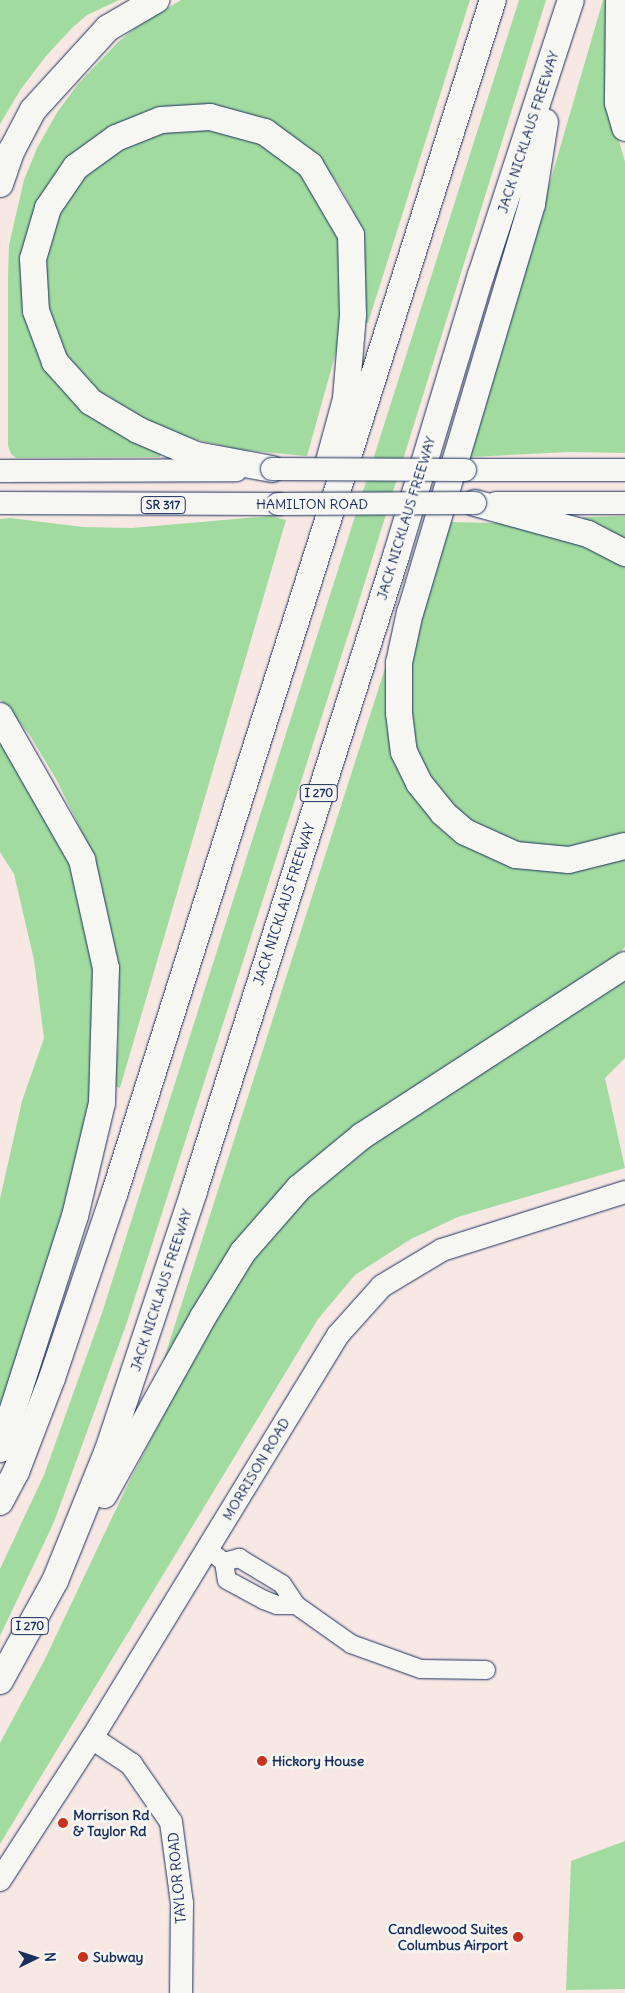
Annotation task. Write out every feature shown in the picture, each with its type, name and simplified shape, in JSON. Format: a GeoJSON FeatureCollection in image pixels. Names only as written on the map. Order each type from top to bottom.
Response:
{"type":"FeatureCollection","features":[{"type":"Feature","properties":{"kind":"highway"},"geometry":{"type":"LineString","coordinates":[[0,184],[12,150],[33,110],[108,28],[156,0]]}},
{"type":"Feature","properties":{"kind":"highway"},"geometry":{"type":"LineString","coordinates":[[0,1502],[16,1472],[55,1369],[118,1183],[493,0]]}},
{"type":"Feature","properties":{"kind":"highway","name":"JACK NICKLAUS FREEWAY"},"geometry":{"type":"LineString","coordinates":[[0,1681],[55,1581],[108,1450],[191,1200],[396,556],[481,275],[571,0]]}},
{"type":"Feature","properties":{"kind":"highway"},"geometry":{"type":"LineString","coordinates":[[619,0],[618,103],[625,128]]}},
{"type":"Feature","properties":{"kind":"highway"},"geometry":{"type":"LineString","coordinates":[[560,33],[532,204],[410,612],[399,662],[399,713],[404,752],[419,783],[444,813],[465,832],[516,855],[569,860],[625,846]]}},
{"type":"Feature","properties":{"kind":"highway"},"geometry":{"type":"LineString","coordinates":[[224,850],[346,399],[353,315],[350,235],[310,166],[265,132],[210,117],[161,120],[116,138],[76,167],[48,208],[33,259],[36,312],[56,362],[91,402],[138,430],[196,455],[272,469]]}},
{"type":"Feature","properties":{"kind":"highway"},"geometry":{"type":"LineString","coordinates":[[475,503],[588,534],[625,553]]}},
{"type":"Feature","properties":{"kind":"highway"},"geometry":{"type":"LineString","coordinates":[[0,716],[82,860],[106,968],[102,1103],[73,1225],[0,1449]]}},
{"type":"Feature","properties":{"kind":"highway"},"geometry":{"type":"LineString","coordinates":[[55,1581],[174,1373],[203,1317],[243,1252],[298,1188],[362,1136],[625,965]]}},
{"type":"Feature","properties":{"kind":"main road"},"geometry":{"type":"LineString","coordinates":[[0,470],[625,470]]}},
{"type":"Feature","properties":{"kind":"main road","name":"HAMILTON ROAD"},"geometry":{"type":"LineString","coordinates":[[0,503],[625,503]]}},
{"type":"Feature","properties":{"kind":"main road","name":"MORRISON ROAD"},"geometry":{"type":"LineString","coordinates":[[0,1880],[92,1738],[216,1555],[338,1335],[382,1286],[442,1250],[625,1192]]}},
{"type":"Feature","properties":{"kind":"main road","name":"TAYLOR ROAD"},"geometry":{"type":"LineString","coordinates":[[92,1738],[131,1764],[172,1822],[182,1903],[181,1993]]}},
{"type":"Feature","properties":{"kind":"street"},"geometry":{"type":"LineString","coordinates":[[216,1555],[227,1580],[264,1600],[278,1605],[296,1605]]}},
{"type":"Feature","properties":{"kind":"street"},"geometry":{"type":"LineString","coordinates":[[216,1555],[239,1558],[275,1579],[282,1584],[296,1605],[350,1644],[421,1669],[486,1670]]}},
{"type":"Feature","properties":{"kind":"green space"},"geometry":{"type":"Polygon","coordinates":[[[0,0],[119,0],[87,15],[72,28],[46,56],[21,89],[0,124],[0,0]]]}},
{"type":"Feature","properties":{"kind":"green space"},"geometry":{"type":"Polygon","coordinates":[[[181,0],[470,0],[368,323],[361,322],[366,289],[360,235],[352,209],[341,188],[325,167],[178,109],[42,205],[38,342],[162,451],[160,457],[16,458],[11,454],[8,446],[8,277],[9,245],[24,180],[37,148],[58,111],[78,84],[118,42],[136,27],[181,0]]]}},
{"type":"Feature","properties":{"kind":"green space"},"geometry":{"type":"Polygon","coordinates":[[[519,0],[546,0],[359,601],[126,1325],[54,1522],[0,1636],[0,1569],[44,1475],[102,1313],[519,0]]]}},
{"type":"Feature","properties":{"kind":"green space"},"geometry":{"type":"Polygon","coordinates":[[[603,0],[612,0],[613,119],[625,162],[625,453],[570,452],[470,457],[603,0]]]}},
{"type":"Feature","properties":{"kind":"green space"},"geometry":{"type":"Polygon","coordinates":[[[170,126],[249,134],[300,164],[345,244],[343,327],[307,456],[241,450],[193,439],[142,421],[107,401],[62,350],[45,298],[46,256],[60,208],[85,172],[102,158],[170,126]]]}},
{"type":"Feature","properties":{"kind":"green space"},"geometry":{"type":"Polygon","coordinates":[[[271,516],[286,520],[120,1088],[114,1086],[118,1047],[118,1002],[114,955],[107,912],[96,870],[79,826],[56,779],[29,734],[0,699],[0,519],[10,518],[83,527],[132,528],[271,516]]]}},
{"type":"Feature","properties":{"kind":"green space"},"geometry":{"type":"Polygon","coordinates":[[[625,516],[625,540],[584,522],[583,517],[625,516]]]}},
{"type":"Feature","properties":{"kind":"green space"},"geometry":{"type":"Polygon","coordinates":[[[449,522],[497,523],[554,532],[625,561],[625,835],[568,851],[498,839],[464,817],[438,793],[420,762],[408,722],[411,650],[449,522]]]}},
{"type":"Feature","properties":{"kind":"green space"},"geometry":{"type":"Polygon","coordinates":[[[388,659],[397,741],[470,843],[625,855],[625,947],[610,964],[376,1120],[163,1362],[388,659]]]}},
{"type":"Feature","properties":{"kind":"green space"},"geometry":{"type":"Polygon","coordinates":[[[0,732],[61,838],[74,876],[91,937],[99,1039],[83,1146],[0,1410],[0,1199],[22,1101],[44,1038],[34,960],[14,874],[0,852],[0,732]]]}},
{"type":"Feature","properties":{"kind":"green space"},"geometry":{"type":"Polygon","coordinates":[[[625,981],[625,1058],[605,1078],[625,1168],[458,1217],[411,1239],[355,1275],[318,1319],[0,1844],[0,1743],[45,1659],[128,1484],[198,1348],[255,1254],[305,1196],[357,1153],[625,981]]]}},
{"type":"Feature","properties":{"kind":"green space"},"geometry":{"type":"Polygon","coordinates":[[[625,1841],[625,1989],[566,1990],[571,1861],[625,1841]]]}},
{"type":"Feature","properties":{"kind":"place","name":"Hickory House"},"geometry":{"type":"Point","coordinates":[262,1761]}},
{"type":"Feature","properties":{"kind":"place","name":"Morrison Rd & Taylor Rd"},"geometry":{"type":"Point","coordinates":[63,1823]}},
{"type":"Feature","properties":{"kind":"place","name":"Candlewood Suites Columbus Airport"},"geometry":{"type":"Point","coordinates":[518,1937]}},
{"type":"Feature","properties":{"kind":"place","name":"Subway"},"geometry":{"type":"Point","coordinates":[83,1957]}}]}
